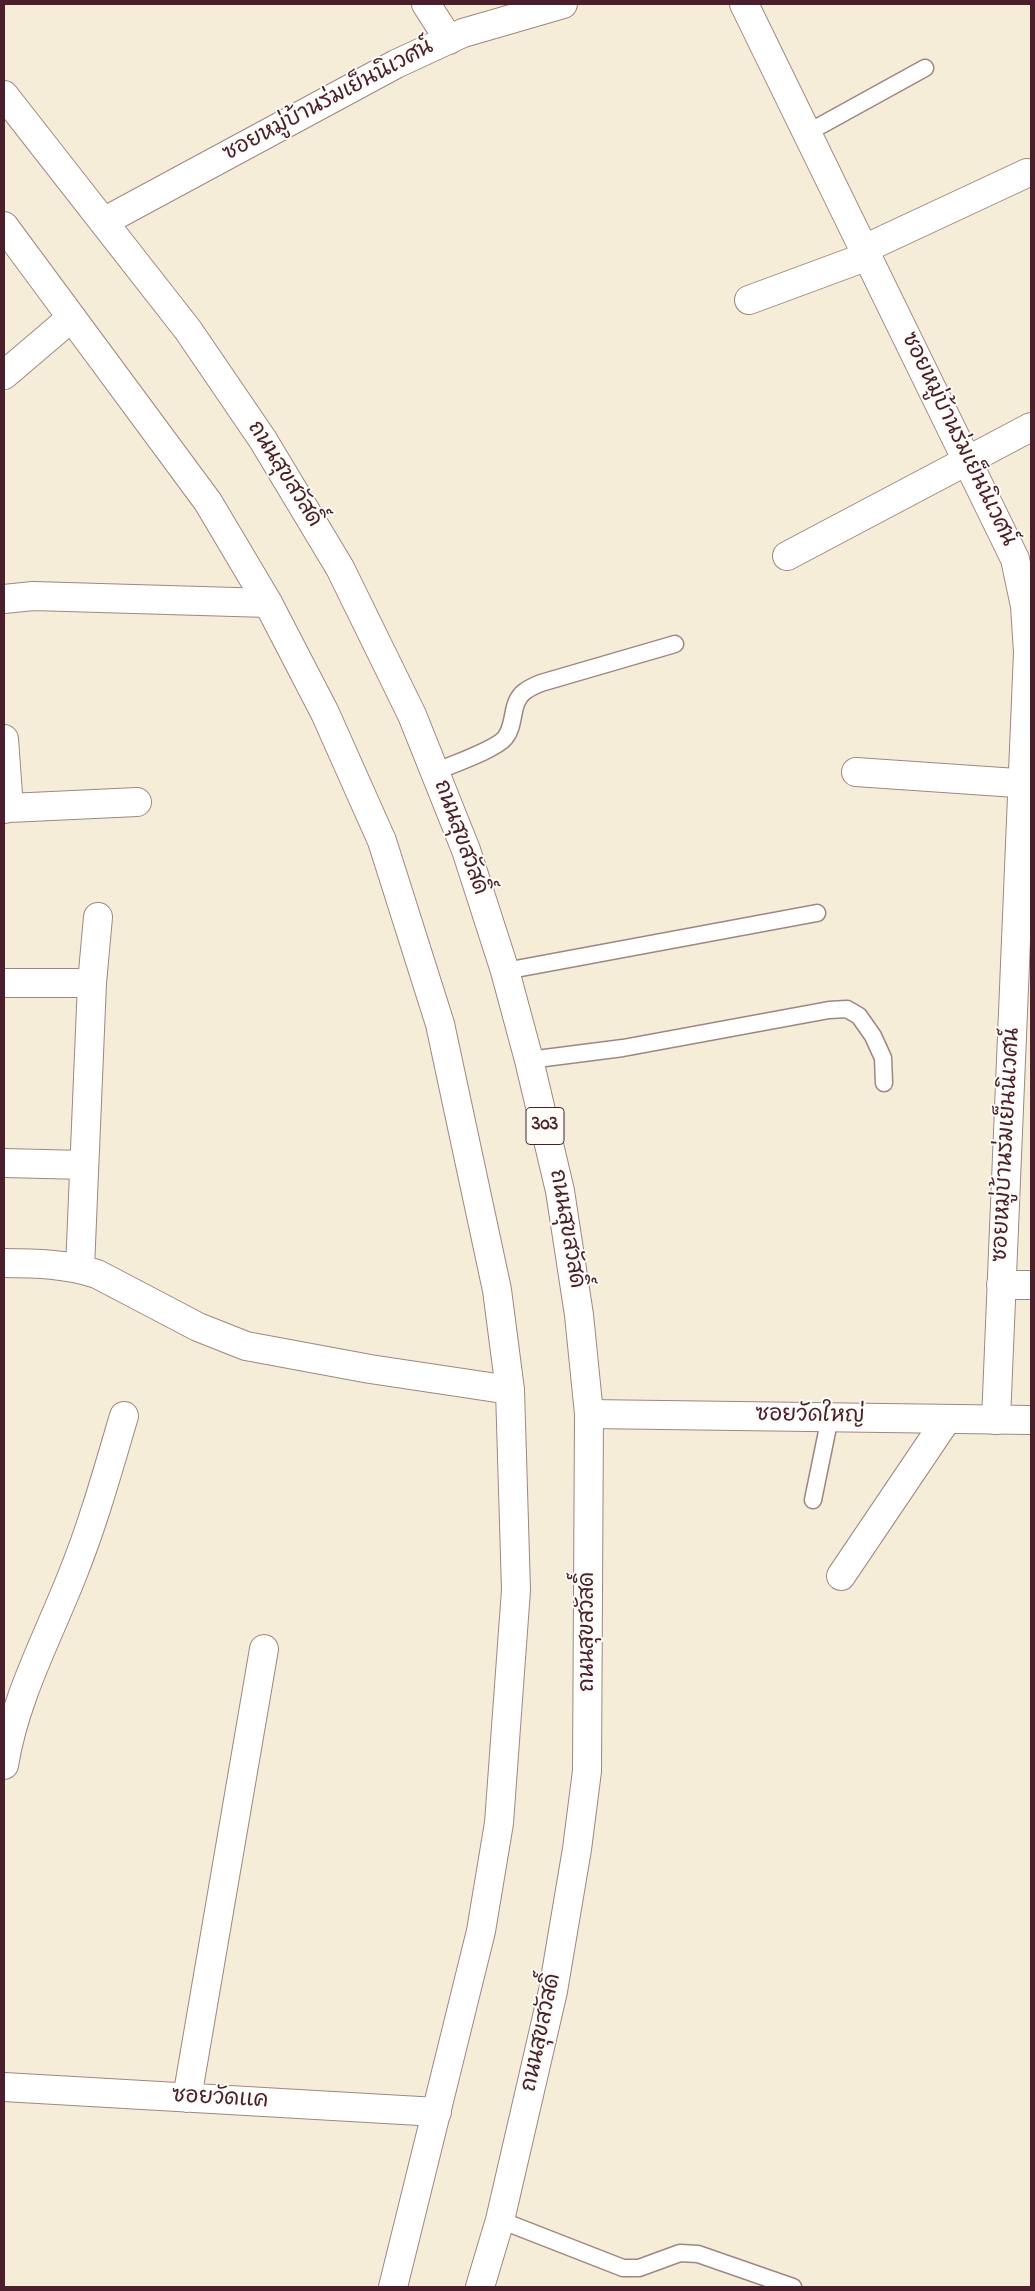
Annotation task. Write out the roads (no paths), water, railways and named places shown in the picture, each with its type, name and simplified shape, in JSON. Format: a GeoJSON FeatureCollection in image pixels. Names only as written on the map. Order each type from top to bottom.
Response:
{"type":"FeatureCollection","features":[{"type":"Feature","properties":{"kind":"street"},"geometry":{"type":"LineString","coordinates":[[426,4],[449,40]]}},
{"type":"Feature","properties":{"kind":"street","name":"ซอยหมู่บ้านร่มเย็นนิเวศน์"},"geometry":{"type":"LineString","coordinates":[[105,221],[396,64],[493,23],[563,4]]}},
{"type":"Feature","properties":{"kind":"street","name":"ซอยหมู่บ้านร่มเย็นนิเวศน์"},"geometry":{"type":"LineString","coordinates":[[744,4],[1015,559],[1025,606],[1030,652],[1025,926],[1001,1284],[996,1420]]}},
{"type":"Feature","properties":{"kind":"street","name":"ถนนสุขสวัสดิ์"},"geometry":{"type":"LineString","coordinates":[[4,95],[105,221],[194,337],[264,440],[330,551],[412,715],[466,850],[505,970],[529,1060],[560,1191],[579,1315],[590,1414],[587,1771],[577,1849],[553,1991],[500,2220],[480,2287]]}},
{"type":"Feature","properties":{"kind":"street"},"geometry":{"type":"LineString","coordinates":[[750,300],[866,252],[1027,173]]}},
{"type":"Feature","properties":{"kind":"street"},"geometry":{"type":"LineString","coordinates":[[4,226],[208,502],[268,603],[325,713],[382,841],[440,1024],[497,1290],[510,1390],[516,1590],[499,1823],[481,1931],[393,2287]]}},
{"type":"Feature","properties":{"kind":"street"},"geometry":{"type":"LineString","coordinates":[[4,375],[71,318]]}},
{"type":"Feature","properties":{"kind":"street"},"geometry":{"type":"LineString","coordinates":[[787,556],[1031,427]]}},
{"type":"Feature","properties":{"kind":"street"},"geometry":{"type":"LineString","coordinates":[[4,599],[33,596],[268,603]]}},
{"type":"Feature","properties":{"kind":"street"},"geometry":{"type":"LineString","coordinates":[[4,739],[6,808],[137,802]]}},
{"type":"Feature","properties":{"kind":"street"},"geometry":{"type":"LineString","coordinates":[[856,772],[1027,784]]}},
{"type":"Feature","properties":{"kind":"street"},"geometry":{"type":"LineString","coordinates":[[80,1268],[92,983],[98,918]]}},
{"type":"Feature","properties":{"kind":"street"},"geometry":{"type":"LineString","coordinates":[[4,983],[92,983]]}},
{"type":"Feature","properties":{"kind":"street"},"geometry":{"type":"LineString","coordinates":[[4,1163],[84,1165]]}},
{"type":"Feature","properties":{"kind":"street"},"geometry":{"type":"LineString","coordinates":[[4,1263],[80,1268],[97,1274],[198,1327],[246,1346],[370,1369],[510,1390]]}},
{"type":"Feature","properties":{"kind":"street"},"geometry":{"type":"LineString","coordinates":[[1001,1284],[1031,1285]]}},
{"type":"Feature","properties":{"kind":"street","name":"ซอยวัดใหญ่"},"geometry":{"type":"LineString","coordinates":[[590,1414],[1031,1420]]}},
{"type":"Feature","properties":{"kind":"street"},"geometry":{"type":"LineString","coordinates":[[4,1765],[9,1732],[31,1669],[72,1576],[96,1512],[124,1416]]}},
{"type":"Feature","properties":{"kind":"street"},"geometry":{"type":"LineString","coordinates":[[840,1576],[947,1420]]}},
{"type":"Feature","properties":{"kind":"street"},"geometry":{"type":"LineString","coordinates":[[187,2098],[264,1649]]}},
{"type":"Feature","properties":{"kind":"street","name":"ซอยวัดแค"},"geometry":{"type":"LineString","coordinates":[[4,2087],[437,2112]]}},
{"type":"Feature","properties":{"kind":"lane"},"geometry":{"type":"LineString","coordinates":[[807,133],[925,68]]}},
{"type":"Feature","properties":{"kind":"lane"},"geometry":{"type":"LineString","coordinates":[[435,772],[496,745],[505,738],[511,724],[516,702],[524,692],[541,683],[675,644]]}},
{"type":"Feature","properties":{"kind":"lane"},"geometry":{"type":"LineString","coordinates":[[505,970],[817,913]]}},
{"type":"Feature","properties":{"kind":"lane"},"geometry":{"type":"LineString","coordinates":[[529,1060],[623,1048],[829,1010],[847,1009],[859,1016],[874,1036],[883,1058],[884,1083]]}},
{"type":"Feature","properties":{"kind":"lane"},"geometry":{"type":"LineString","coordinates":[[813,1500],[830,1417]]}},
{"type":"Feature","properties":{"kind":"lane"},"geometry":{"type":"LineString","coordinates":[[500,2220],[623,2268],[639,2268],[680,2253],[698,2254],[793,2287]]}}]}
